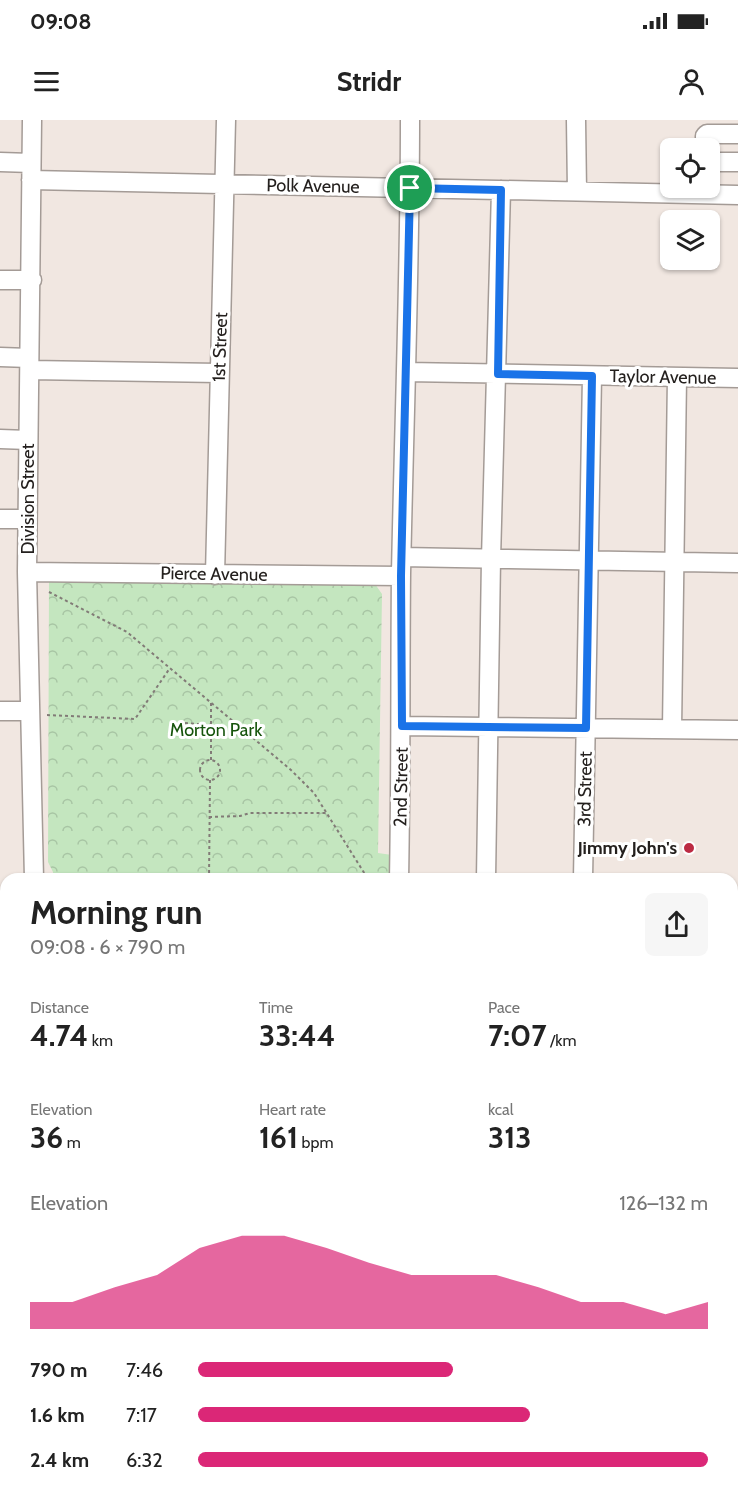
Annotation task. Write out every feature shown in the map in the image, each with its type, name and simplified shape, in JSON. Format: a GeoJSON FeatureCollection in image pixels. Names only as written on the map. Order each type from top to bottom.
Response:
{"type":"FeatureCollection","features":[{"type":"Feature","properties":{"kind":"street","name":"Division Street"},"geometry":{"type":"LineString","coordinates":[[32,120],[27,572],[38,713],[34,873]]}},
{"type":"Feature","properties":{"kind":"street","name":"1st Street"},"geometry":{"type":"LineString","coordinates":[[215,575],[226,120]]}},
{"type":"Feature","properties":{"kind":"street","name":"2nd Street"},"geometry":{"type":"LineString","coordinates":[[399,873],[402,726],[401,576],[407,372],[410,120]]}},
{"type":"Feature","properties":{"kind":"street"},"geometry":{"type":"LineString","coordinates":[[576,120],[577,191]]}},
{"type":"Feature","properties":{"kind":"street"},"geometry":{"type":"LineString","coordinates":[[705,138],[707,134],[738,134]]}},
{"type":"Feature","properties":{"kind":"street","name":"Polk Avenue"},"geometry":{"type":"LineString","coordinates":[[0,162],[32,171],[225,185],[738,195]]}},
{"type":"Feature","properties":{"kind":"street"},"geometry":{"type":"LineString","coordinates":[[720,162],[738,162]]}},
{"type":"Feature","properties":{"kind":"street"},"geometry":{"type":"LineString","coordinates":[[486,873],[491,559],[498,374],[501,190]]}},
{"type":"Feature","properties":{"kind":"street"},"geometry":{"type":"LineString","coordinates":[[0,280],[32,280]]}},
{"type":"Feature","properties":{"kind":"street"},"geometry":{"type":"LineString","coordinates":[[0,357],[30,364],[219,374]]}},
{"type":"Feature","properties":{"kind":"street","name":"Taylor Avenue"},"geometry":{"type":"LineString","coordinates":[[407,372],[738,378]]}},
{"type":"Feature","properties":{"kind":"street","name":"3rd Street"},"geometry":{"type":"LineString","coordinates":[[583,873],[592,376]]}},
{"type":"Feature","properties":{"kind":"street"},"geometry":{"type":"LineString","coordinates":[[672,729],[676,377]]}},
{"type":"Feature","properties":{"kind":"street"},"geometry":{"type":"LineString","coordinates":[[0,439],[28,440]]}},
{"type":"Feature","properties":{"kind":"street"},"geometry":{"type":"LineString","coordinates":[[0,519],[27,519]]}},
{"type":"Feature","properties":{"kind":"street"},"geometry":{"type":"LineString","coordinates":[[402,556],[738,563]]}},
{"type":"Feature","properties":{"kind":"street","name":"Pierce Avenue"},"geometry":{"type":"LineString","coordinates":[[27,572],[401,576]]}},
{"type":"Feature","properties":{"kind":"street"},"geometry":{"type":"LineString","coordinates":[[0,711],[38,713]]}},
{"type":"Feature","properties":{"kind":"street"},"geometry":{"type":"LineString","coordinates":[[402,726],[738,730]]}},
{"type":"Feature","properties":{"kind":"path"},"geometry":{"type":"LineString","coordinates":[[49,592],[127,632],[291,770],[314,793],[365,873]]}},
{"type":"Feature","properties":{"kind":"path"},"geometry":{"type":"LineString","coordinates":[[38,713],[135,719],[170,668]]}},
{"type":"Feature","properties":{"kind":"path"},"geometry":{"type":"LineString","coordinates":[[211,703],[211,760]]}},
{"type":"Feature","properties":{"kind":"path"},"geometry":{"type":"LineString","coordinates":[[185,723],[212,725]]}},
{"type":"Feature","properties":{"kind":"path"},"geometry":{"type":"LineString","coordinates":[[211,760],[217,762],[221,771],[216,779],[210,780],[204,778],[200,768],[204,762],[211,760]]}},
{"type":"Feature","properties":{"kind":"path"},"geometry":{"type":"LineString","coordinates":[[209,873],[210,780]]}},
{"type":"Feature","properties":{"kind":"path"},"geometry":{"type":"LineString","coordinates":[[209,817],[240,816],[250,813],[328,813]]}},
{"type":"Feature","properties":{"kind":"green space","name":"Morton Park"},"geometry":{"type":"Polygon","coordinates":[[[53,578],[375,584],[382,594],[378,853],[392,855],[389,873],[53,873],[48,862],[49,582],[53,578]]]}},
{"type":"Feature","properties":{"kind":"place","name":"Jimmy John's"},"geometry":{"type":"Point","coordinates":[689,848]}},
{"type":"Feature","properties":{"kind":"route"},"geometry":{"type":"LineString","coordinates":[[410,188],[501,190],[498,374],[592,376],[586,728],[402,726],[401,576],[410,188]]}}]}
